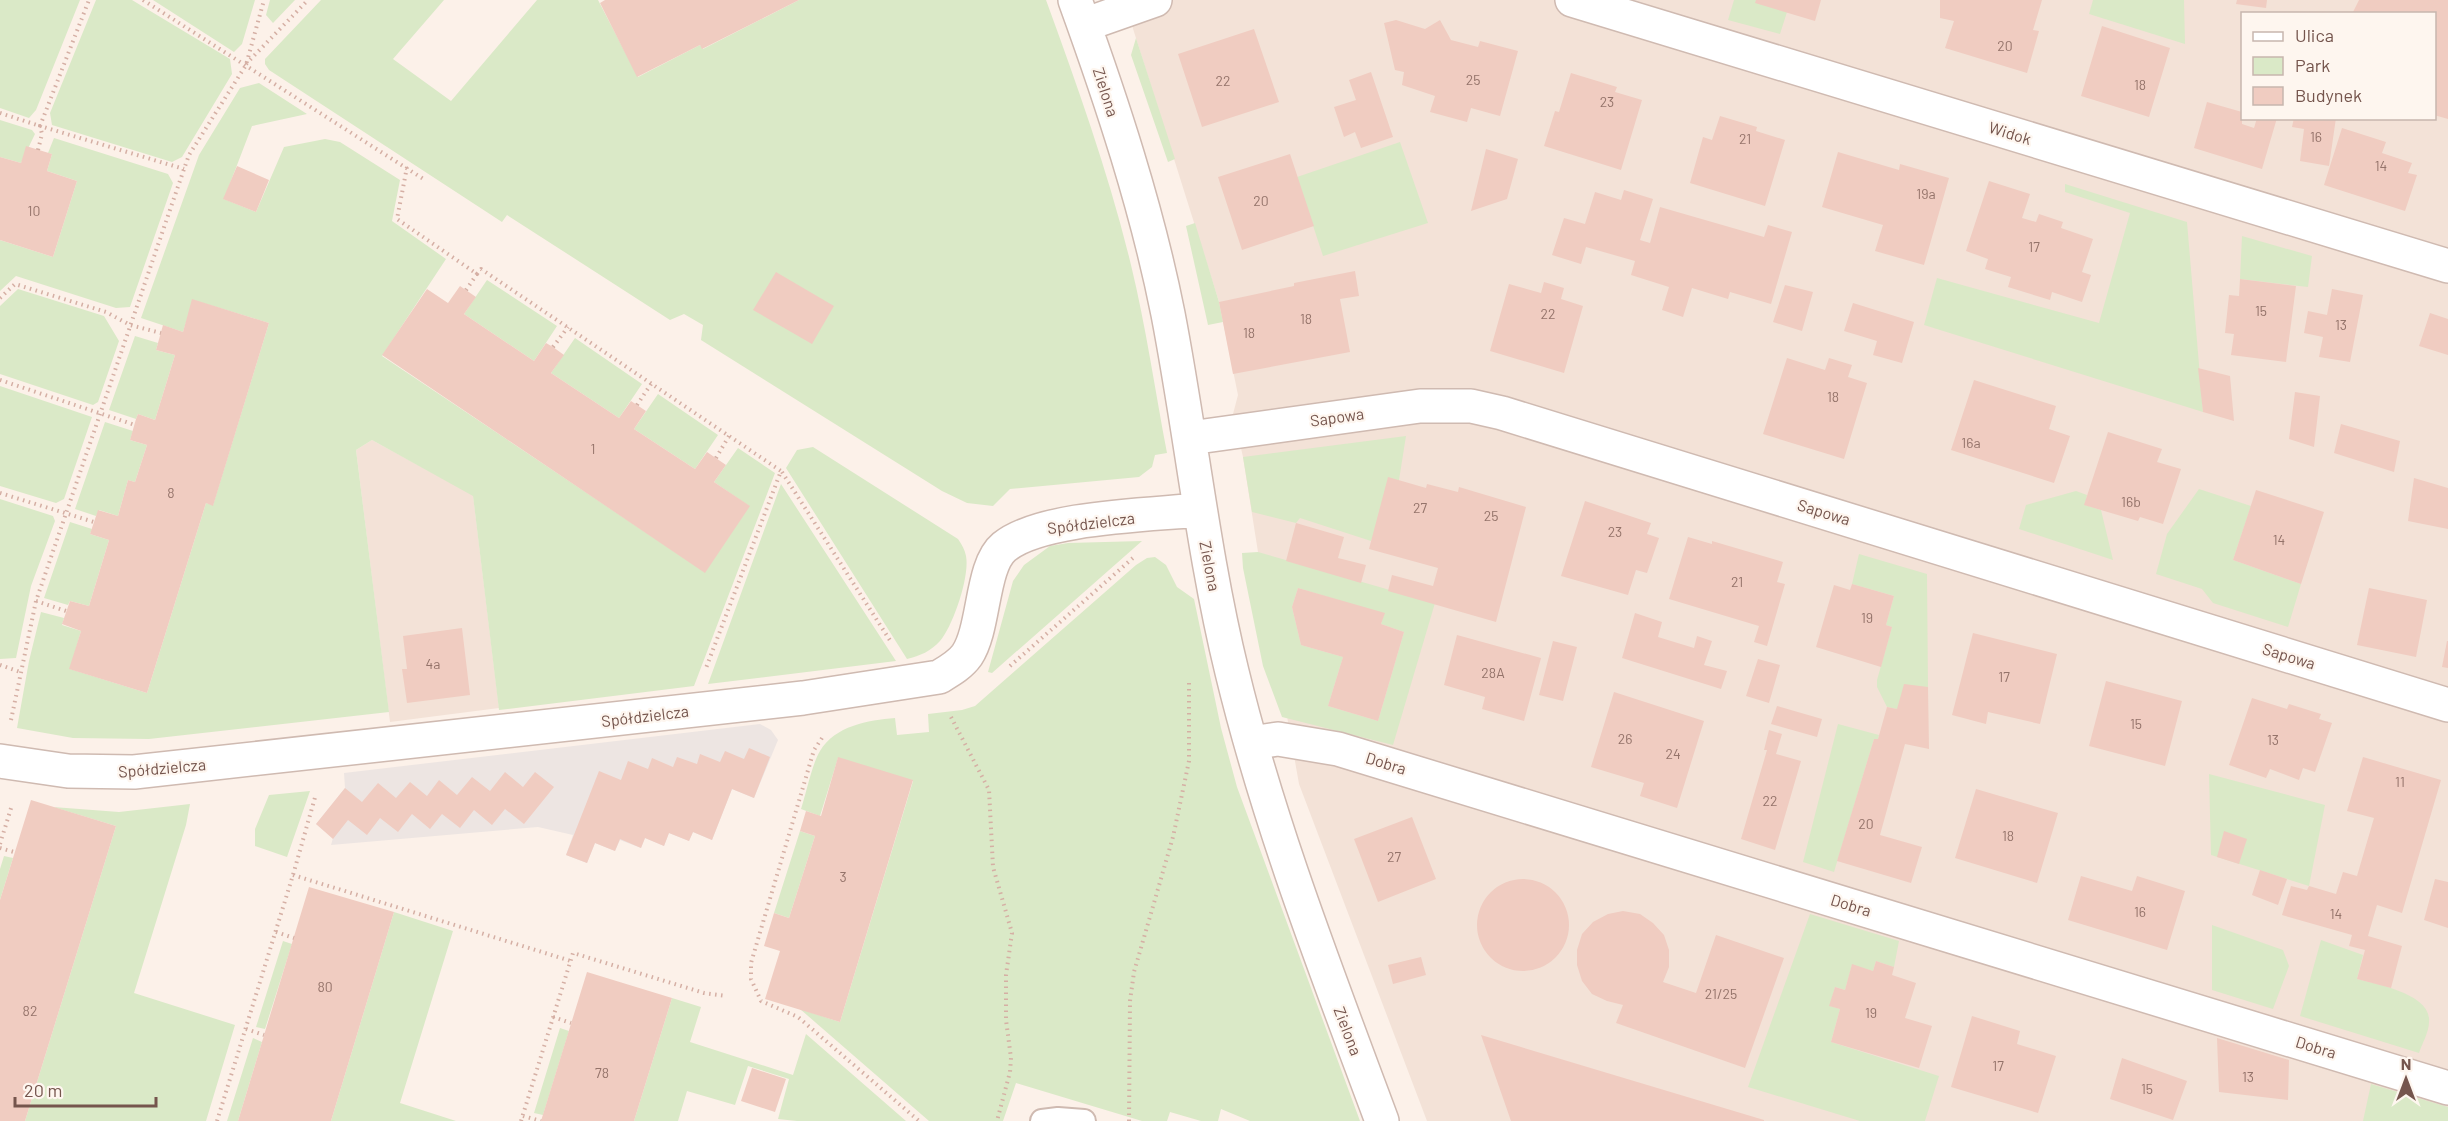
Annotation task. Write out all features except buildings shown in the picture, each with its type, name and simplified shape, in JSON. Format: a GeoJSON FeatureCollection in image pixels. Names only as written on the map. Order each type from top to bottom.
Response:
{"type":"FeatureCollection","features":[{"type":"Feature","properties":{"kind":"street"},"geometry":{"type":"LineString","coordinates":[[1080,12],[1155,0]]}},
{"type":"Feature","properties":{"kind":"street","name":"Widok"},"geometry":{"type":"LineString","coordinates":[[1572,0],[2448,266]]}},
{"type":"Feature","properties":{"kind":"street","name":"Zielona"},"geometry":{"type":"LineString","coordinates":[[1080,12],[1137,187],[1167,311],[1190,438],[1200,510],[1232,672],[1251,742],[1288,862],[1382,1121]]}},
{"type":"Feature","properties":{"kind":"street","name":"Sapowa"},"geometry":{"type":"LineString","coordinates":[[1190,438],[1420,406],[1471,406],[1514,416],[2448,705]]}},
{"type":"Feature","properties":{"kind":"street","name":"Spółdzielcza"},"geometry":{"type":"LineString","coordinates":[[1,761],[88,772],[134,772],[912,683],[939,677],[955,667],[967,654],[975,636],[994,562],[1002,548],[1018,538],[1041,528],[1064,524],[1200,510]]}},
{"type":"Feature","properties":{"kind":"street","name":"Dobra"},"geometry":{"type":"LineString","coordinates":[[1251,742],[1278,739],[1338,749],[2448,1088]]}},
{"type":"Feature","properties":{"kind":"lane"},"geometry":{"type":"LineString","coordinates":[[1042,1121],[1058,1119],[1084,1121]]}},
{"type":"Feature","properties":{"kind":"path"},"geometry":{"type":"LineString","coordinates":[[38,150],[42,134],[40,126],[89,0]]}},
{"type":"Feature","properties":{"kind":"path"},"geometry":{"type":"LineString","coordinates":[[143,0],[425,180]]}},
{"type":"Feature","properties":{"kind":"path"},"geometry":{"type":"LineString","coordinates":[[246,65],[264,0]]}},
{"type":"Feature","properties":{"kind":"path"},"geometry":{"type":"LineString","coordinates":[[1,761],[36,601],[189,155],[246,65],[308,0]]}},
{"type":"Feature","properties":{"kind":"path"},"geometry":{"type":"LineString","coordinates":[[0,113],[184,169]]}},
{"type":"Feature","properties":{"kind":"path"},"geometry":{"type":"LineString","coordinates":[[406,167],[397,219],[477,274]]}},
{"type":"Feature","properties":{"kind":"path"},"geometry":{"type":"LineString","coordinates":[[466,290],[481,269],[781,471],[903,661],[912,683]]}},
{"type":"Feature","properties":{"kind":"path"},"geometry":{"type":"LineString","coordinates":[[0,298],[15,284],[106,312],[130,326],[161,333]]}},
{"type":"Feature","properties":{"kind":"path"},"geometry":{"type":"LineString","coordinates":[[553,347],[567,327]]}},
{"type":"Feature","properties":{"kind":"path"},"geometry":{"type":"LineString","coordinates":[[0,380],[135,425]]}},
{"type":"Feature","properties":{"kind":"path"},"geometry":{"type":"LineString","coordinates":[[637,405],[651,384]]}},
{"type":"Feature","properties":{"kind":"path"},"geometry":{"type":"LineString","coordinates":[[716,458],[729,436]]}},
{"type":"Feature","properties":{"kind":"path"},"geometry":{"type":"LineString","coordinates":[[689,710],[781,471]]}},
{"type":"Feature","properties":{"kind":"path"},"geometry":{"type":"LineString","coordinates":[[0,493],[94,522]]}},
{"type":"Feature","properties":{"kind":"path"},"geometry":{"type":"LineString","coordinates":[[1002,673],[1136,556]]}},
{"type":"Feature","properties":{"kind":"path"},"geometry":{"type":"LineString","coordinates":[[36,601],[66,611]]}},
{"type":"Feature","properties":{"kind":"path"},"geometry":{"type":"LineString","coordinates":[[0,665],[20,672]]}},
{"type":"Feature","properties":{"kind":"path"},"geometry":{"type":"LineString","coordinates":[[1129,1121],[1130,1001],[1134,972],[1173,837],[1189,761],[1189,670]]}},
{"type":"Feature","properties":{"kind":"path"},"geometry":{"type":"LineString","coordinates":[[950,715],[989,790],[993,867],[1012,933],[1006,975],[1006,1020],[1011,1065],[997,1121]]}},
{"type":"Feature","properties":{"kind":"path"},"geometry":{"type":"LineString","coordinates":[[829,733],[814,750],[751,963],[751,979],[761,1001],[798,1017],[919,1121]]}},
{"type":"Feature","properties":{"kind":"path"},"geometry":{"type":"LineString","coordinates":[[217,1121],[276,932],[316,792]]}},
{"type":"Feature","properties":{"kind":"path"},"geometry":{"type":"LineString","coordinates":[[0,848],[14,852]]}},
{"type":"Feature","properties":{"kind":"path"},"geometry":{"type":"LineString","coordinates":[[293,875],[571,961]]}},
{"type":"Feature","properties":{"kind":"path"},"geometry":{"type":"LineString","coordinates":[[276,932],[294,938]]}},
{"type":"Feature","properties":{"kind":"path"},"geometry":{"type":"LineString","coordinates":[[521,1121],[573,953],[704,993],[726,996]]}},
{"type":"Feature","properties":{"kind":"path"},"geometry":{"type":"LineString","coordinates":[[553,1017],[571,1023]]}},
{"type":"Feature","properties":{"kind":"path"},"geometry":{"type":"LineString","coordinates":[[246,1029],[264,1035]]}},
{"type":"Feature","properties":{"kind":"path"},"geometry":{"type":"LineString","coordinates":[[523,1116],[541,1121]]}},
{"type":"Feature","properties":{"kind":"shaded area"},"geometry":{"type":"Polygon","coordinates":[[[1124,0],[2448,0],[2448,1121],[1427,1121],[1299,784],[1243,457],[1233,414],[1238,395],[1219,302],[1124,0]]]}},
{"type":"Feature","properties":{"kind":"shaded area"},"geometry":{"type":"Polygon","coordinates":[[[372,440],[473,495],[499,708],[390,722],[356,450],[372,440]]]}},
{"type":"Feature","properties":{"kind":"shaded area"},"geometry":{"type":"Polygon","coordinates":[[[760,724],[771,730],[778,740],[754,798],[732,789],[712,840],[693,832],[689,841],[669,833],[664,846],[645,838],[641,848],[620,840],[615,851],[595,843],[587,863],[566,855],[573,835],[538,827],[331,845],[333,838],[316,824],[345,788],[344,773],[760,724]]]}},
{"type":"Feature","properties":{"kind":"green space"},"geometry":{"type":"Polygon","coordinates":[[[0,0],[80,0],[36,110],[29,118],[0,108],[0,0]]]}},
{"type":"Feature","properties":{"kind":"green space"},"geometry":{"type":"Polygon","coordinates":[[[96,0],[132,0],[230,59],[232,74],[182,157],[172,162],[52,125],[50,113],[96,0]]]}},
{"type":"Feature","properties":{"kind":"green space"},"geometry":{"type":"Polygon","coordinates":[[[153,0],[255,0],[242,44],[234,52],[153,0]]]}},
{"type":"Feature","properties":{"kind":"green space"},"geometry":{"type":"Polygon","coordinates":[[[270,0],[295,0],[273,23],[266,15],[270,0]]]}},
{"type":"Feature","properties":{"kind":"green space"},"geometry":{"type":"Polygon","coordinates":[[[321,0],[444,0],[393,59],[451,101],[537,0],[598,0],[638,77],[700,45],[703,49],[799,0],[1046,0],[1092,131],[1122,231],[1141,312],[1167,453],[1155,455],[1152,467],[1139,477],[1010,489],[993,506],[967,503],[942,491],[701,340],[703,325],[684,314],[670,320],[507,215],[502,222],[269,70],[265,59],[321,0]]]}},
{"type":"Feature","properties":{"kind":"green space"},"geometry":{"type":"Polygon","coordinates":[[[1734,0],[1756,0],[1787,12],[1780,34],[1728,20],[1734,0]]]}},
{"type":"Feature","properties":{"kind":"green space"},"geometry":{"type":"Polygon","coordinates":[[[2093,0],[2184,0],[2185,44],[2089,14],[2093,0]]]}},
{"type":"Feature","properties":{"kind":"green space"},"geometry":{"type":"Polygon","coordinates":[[[1136,38],[1175,159],[1168,162],[1131,55],[1136,38]]]}},
{"type":"Feature","properties":{"kind":"green space"},"geometry":{"type":"Polygon","coordinates":[[[259,83],[307,114],[252,126],[224,199],[256,212],[284,147],[325,139],[340,142],[400,180],[392,221],[446,259],[382,356],[705,572],[749,506],[714,482],[738,448],[775,473],[694,686],[499,710],[473,496],[372,440],[356,450],[389,712],[149,739],[73,738],[17,728],[29,661],[41,612],[64,618],[62,625],[81,631],[70,669],[147,693],[206,503],[213,505],[269,323],[193,300],[183,332],[141,318],[199,155],[240,88],[259,83]]]}},
{"type":"Feature","properties":{"kind":"green space"},"geometry":{"type":"Polygon","coordinates":[[[0,120],[32,130],[35,134],[21,163],[0,157],[0,120]]]}},
{"type":"Feature","properties":{"kind":"green space"},"geometry":{"type":"Polygon","coordinates":[[[54,138],[168,174],[173,183],[130,307],[116,308],[16,276],[0,291],[0,240],[53,257],[77,181],[47,171],[52,154],[48,153],[54,138]]]}},
{"type":"Feature","properties":{"kind":"green space"},"geometry":{"type":"Polygon","coordinates":[[[1400,142],[1428,223],[1323,256],[1297,177],[1400,142]]]}},
{"type":"Feature","properties":{"kind":"green space"},"geometry":{"type":"Polygon","coordinates":[[[2065,184],[2187,222],[2203,412],[1924,325],[1937,278],[2099,323],[2130,213],[2065,192],[2065,184]]]}},
{"type":"Feature","properties":{"kind":"green space"},"geometry":{"type":"Polygon","coordinates":[[[1195,223],[1223,322],[1208,325],[1186,226],[1195,223]]]}},
{"type":"Feature","properties":{"kind":"green space"},"geometry":{"type":"Polygon","coordinates":[[[2242,236],[2312,256],[2308,287],[2240,279],[2242,236]]]}},
{"type":"Feature","properties":{"kind":"green space"},"geometry":{"type":"Polygon","coordinates":[[[487,280],[557,326],[534,361],[464,314],[487,280]]]}},
{"type":"Feature","properties":{"kind":"green space"},"geometry":{"type":"Polygon","coordinates":[[[18,289],[104,316],[119,341],[98,402],[93,405],[0,374],[0,306],[18,289]]]}},
{"type":"Feature","properties":{"kind":"green space"},"geometry":{"type":"Polygon","coordinates":[[[135,336],[158,343],[156,350],[175,355],[155,420],[138,414],[136,419],[109,410],[135,336]]]}},
{"type":"Feature","properties":{"kind":"green space"},"geometry":{"type":"Polygon","coordinates":[[[575,338],[642,384],[619,418],[551,373],[575,338]]]}},
{"type":"Feature","properties":{"kind":"green space"},"geometry":{"type":"Polygon","coordinates":[[[0,386],[92,417],[64,499],[56,503],[0,486],[0,386]]]}},
{"type":"Feature","properties":{"kind":"green space"},"geometry":{"type":"Polygon","coordinates":[[[658,394],[718,435],[695,469],[634,429],[658,394]]]}},
{"type":"Feature","properties":{"kind":"green space"},"geometry":{"type":"Polygon","coordinates":[[[105,422],[133,431],[130,440],[147,445],[135,482],[128,480],[118,516],[99,510],[96,516],[75,509],[105,422]]]}},
{"type":"Feature","properties":{"kind":"green space"},"geometry":{"type":"Polygon","coordinates":[[[1406,436],[1399,480],[1371,541],[1300,518],[1296,523],[1252,512],[1243,457],[1406,436]]]}},
{"type":"Feature","properties":{"kind":"green space"},"geometry":{"type":"Polygon","coordinates":[[[813,447],[958,539],[962,545],[967,565],[959,600],[945,634],[937,645],[925,653],[907,659],[786,468],[797,450],[813,447]]]}},
{"type":"Feature","properties":{"kind":"green space"},"geometry":{"type":"Polygon","coordinates":[[[781,484],[896,661],[708,684],[781,484]]]}},
{"type":"Feature","properties":{"kind":"green space"},"geometry":{"type":"Polygon","coordinates":[[[2199,489],[2251,506],[2233,560],[2301,584],[2288,627],[2213,603],[2202,589],[2156,574],[2167,534],[2199,489]]]}},
{"type":"Feature","properties":{"kind":"green space"},"geometry":{"type":"Polygon","coordinates":[[[2076,491],[2087,495],[2085,505],[2101,510],[2113,560],[2019,529],[2026,505],[2076,491]]]}},
{"type":"Feature","properties":{"kind":"green space"},"geometry":{"type":"Polygon","coordinates":[[[0,499],[53,516],[55,521],[31,586],[16,658],[0,659],[0,499]]]}},
{"type":"Feature","properties":{"kind":"green space"},"geometry":{"type":"Polygon","coordinates":[[[70,522],[92,529],[90,534],[109,540],[89,606],[70,601],[68,605],[44,598],[70,522]]]}},
{"type":"Feature","properties":{"kind":"green space"},"geometry":{"type":"Polygon","coordinates":[[[1142,541],[992,673],[988,672],[1013,581],[1024,565],[1050,546],[1068,543],[1142,541]]]}},
{"type":"Feature","properties":{"kind":"green space"},"geometry":{"type":"Polygon","coordinates":[[[1258,552],[1435,603],[1393,745],[1282,717],[1263,666],[1242,553],[1258,552]],[[1298,588],[1292,607],[1301,645],[1343,657],[1328,706],[1378,721],[1404,632],[1381,624],[1384,614],[1298,588]]]}},
{"type":"Feature","properties":{"kind":"green space"},"geometry":{"type":"Polygon","coordinates":[[[1859,554],[1927,574],[1928,687],[1897,709],[1887,707],[1877,687],[1892,627],[1886,625],[1894,596],[1852,584],[1859,554]]]}},
{"type":"Feature","properties":{"kind":"green space"},"geometry":{"type":"Polygon","coordinates":[[[1155,557],[1166,565],[1177,587],[1194,599],[1221,728],[1237,787],[1360,1121],[1250,1121],[1221,1109],[1218,1121],[1201,1121],[1170,1112],[1167,1121],[1142,1121],[1016,1083],[1003,1121],[929,1121],[800,1009],[840,1022],[913,781],[838,758],[820,816],[801,809],[817,757],[826,742],[853,726],[874,720],[895,718],[897,735],[929,732],[928,714],[975,706],[1136,565],[1147,558],[1155,557]]]}},
{"type":"Feature","properties":{"kind":"green space"},"geometry":{"type":"Polygon","coordinates":[[[1838,724],[1879,735],[1878,739],[1874,739],[1834,872],[1803,862],[1838,724]]]}},
{"type":"Feature","properties":{"kind":"green space"},"geometry":{"type":"Polygon","coordinates":[[[2209,774],[2325,805],[2309,886],[2211,855],[2209,774]]]}},
{"type":"Feature","properties":{"kind":"green space"},"geometry":{"type":"Polygon","coordinates":[[[310,791],[287,857],[255,846],[255,829],[269,795],[310,791]]]}},
{"type":"Feature","properties":{"kind":"green space"},"geometry":{"type":"Polygon","coordinates":[[[190,804],[186,825],[134,993],[235,1025],[206,1121],[25,1121],[116,826],[53,807],[119,812],[190,804]]]}},
{"type":"Feature","properties":{"kind":"green space"},"geometry":{"type":"Polygon","coordinates":[[[800,831],[815,836],[789,918],[774,913],[800,831]]]}},
{"type":"Feature","properties":{"kind":"green space"},"geometry":{"type":"Polygon","coordinates":[[[4,856],[13,858],[0,900],[0,869],[4,856]]]}},
{"type":"Feature","properties":{"kind":"green space"},"geometry":{"type":"Polygon","coordinates":[[[394,912],[453,931],[400,1103],[456,1121],[331,1121],[394,912]]]}},
{"type":"Feature","properties":{"kind":"green space"},"geometry":{"type":"Polygon","coordinates":[[[1810,914],[1899,941],[1894,967],[1876,961],[1873,971],[1852,965],[1845,990],[1835,987],[1830,1006],[1840,1009],[1831,1042],[1939,1076],[1925,1121],[1860,1121],[1748,1087],[1810,914]]]}},
{"type":"Feature","properties":{"kind":"green space"},"geometry":{"type":"Polygon","coordinates":[[[2212,925],[2283,950],[2289,966],[2273,1009],[2212,990],[2212,925]]]}},
{"type":"Feature","properties":{"kind":"green space"},"geometry":{"type":"Polygon","coordinates":[[[2321,940],[2363,955],[2357,979],[2389,987],[2413,997],[2422,1004],[2428,1012],[2429,1026],[2419,1053],[2300,1016],[2321,940]]]}},
{"type":"Feature","properties":{"kind":"green space"},"geometry":{"type":"Polygon","coordinates":[[[283,941],[292,944],[265,1029],[256,1027],[283,941]]]}},
{"type":"Feature","properties":{"kind":"green space"},"geometry":{"type":"Polygon","coordinates":[[[672,998],[701,1007],[690,1042],[793,1075],[806,1034],[906,1121],[778,1119],[789,1079],[748,1066],[735,1105],[687,1091],[678,1121],[634,1121],[672,998]]]}},
{"type":"Feature","properties":{"kind":"green space"},"geometry":{"type":"Polygon","coordinates":[[[560,1028],[569,1031],[543,1115],[534,1113],[560,1028]]]}},
{"type":"Feature","properties":{"kind":"green space"},"geometry":{"type":"Polygon","coordinates":[[[253,1038],[262,1042],[238,1121],[227,1121],[253,1038]]]}},
{"type":"Feature","properties":{"kind":"green space"},"geometry":{"type":"Polygon","coordinates":[[[2371,1084],[2448,1107],[2448,1121],[2363,1121],[2371,1084]]]}}]}
